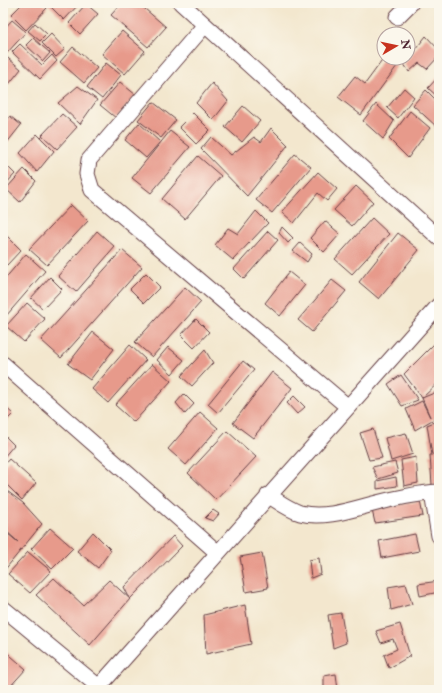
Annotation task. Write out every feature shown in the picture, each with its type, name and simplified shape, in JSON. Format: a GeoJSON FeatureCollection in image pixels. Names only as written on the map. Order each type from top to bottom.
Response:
{"type":"FeatureCollection","features":[{"type":"Feature","properties":{"kind":"street"},"geometry":{"type":"LineString","coordinates":[[181,3],[439,238]]}},
{"type":"Feature","properties":{"kind":"street"},"geometry":{"type":"LineString","coordinates":[[397,17],[411,3]]}},
{"type":"Feature","properties":{"kind":"street"},"geometry":{"type":"LineString","coordinates":[[205,24],[89,160],[87,174],[92,190],[348,407]]}},
{"type":"Feature","properties":{"kind":"street"},"geometry":{"type":"LineString","coordinates":[[3,608],[98,688],[268,495],[439,305]]}},
{"type":"Feature","properties":{"kind":"street"},"geometry":{"type":"LineString","coordinates":[[3,364],[218,553]]}},
{"type":"Feature","properties":{"kind":"street"},"geometry":{"type":"LineString","coordinates":[[268,495],[287,508],[302,513],[327,514],[351,511],[374,504],[435,492],[439,536]]}},
{"type":"Feature","properties":{"kind":"building"},"geometry":{"type":"Polygon","coordinates":[[[23,3],[43,3],[47,8],[26,30],[11,15],[23,3]]]}},
{"type":"Feature","properties":{"kind":"building"},"geometry":{"type":"Polygon","coordinates":[[[47,3],[80,3],[64,20],[47,3]]]}},
{"type":"Feature","properties":{"kind":"building"},"geometry":{"type":"Polygon","coordinates":[[[122,3],[138,3],[166,27],[148,47],[111,15],[122,3]]]}},
{"type":"Feature","properties":{"kind":"building"},"geometry":{"type":"Polygon","coordinates":[[[86,4],[98,14],[80,34],[69,23],[86,4]]]}},
{"type":"Feature","properties":{"kind":"building"},"geometry":{"type":"Polygon","coordinates":[[[12,20],[26,32],[7,53],[3,49],[3,30],[12,20]]]}},
{"type":"Feature","properties":{"kind":"building"},"geometry":{"type":"Polygon","coordinates":[[[35,23],[47,34],[40,41],[28,31],[35,23]]]}},
{"type":"Feature","properties":{"kind":"building"},"geometry":{"type":"Polygon","coordinates":[[[122,31],[145,51],[125,74],[102,54],[122,31]]]}},
{"type":"Feature","properties":{"kind":"building"},"geometry":{"type":"Polygon","coordinates":[[[51,34],[65,49],[56,57],[42,43],[51,34]]]}},
{"type":"Feature","properties":{"kind":"building"},"geometry":{"type":"Polygon","coordinates":[[[426,36],[439,50],[439,56],[427,69],[419,63],[416,66],[416,49],[426,36]]]}},
{"type":"Feature","properties":{"kind":"building"},"geometry":{"type":"Polygon","coordinates":[[[33,38],[50,53],[43,61],[26,45],[33,38]]]}},
{"type":"Feature","properties":{"kind":"building"},"geometry":{"type":"Polygon","coordinates":[[[20,44],[42,65],[52,55],[57,61],[40,79],[12,52],[20,44]]]}},
{"type":"Feature","properties":{"kind":"building"},"geometry":{"type":"Polygon","coordinates":[[[73,47],[97,68],[84,83],[60,62],[73,47]]]}},
{"type":"Feature","properties":{"kind":"building"},"geometry":{"type":"Polygon","coordinates":[[[3,54],[21,69],[9,84],[3,79],[3,54]]]}},
{"type":"Feature","properties":{"kind":"building"},"geometry":{"type":"Polygon","coordinates":[[[106,63],[121,75],[102,99],[87,87],[106,63]]]}},
{"type":"Feature","properties":{"kind":"building"},"geometry":{"type":"Polygon","coordinates":[[[378,66],[397,66],[361,115],[338,97],[355,76],[365,84],[378,66]]]}},
{"type":"Feature","properties":{"kind":"building"},"geometry":{"type":"Polygon","coordinates":[[[405,66],[416,66],[409,72],[405,66]]]}},
{"type":"Feature","properties":{"kind":"building"},"geometry":{"type":"Polygon","coordinates":[[[439,76],[439,98],[428,88],[439,76]]]}},
{"type":"Feature","properties":{"kind":"building"},"geometry":{"type":"Polygon","coordinates":[[[120,82],[136,95],[116,118],[100,105],[120,82]]]}},
{"type":"Feature","properties":{"kind":"building"},"geometry":{"type":"Polygon","coordinates":[[[212,83],[228,101],[213,120],[196,103],[212,83]]]}},
{"type":"Feature","properties":{"kind":"building"},"geometry":{"type":"Polygon","coordinates":[[[78,86],[97,100],[80,124],[58,103],[78,86]]]}},
{"type":"Feature","properties":{"kind":"building"},"geometry":{"type":"Polygon","coordinates":[[[404,88],[414,97],[398,118],[387,108],[404,88]]]}},
{"type":"Feature","properties":{"kind":"building"},"geometry":{"type":"Polygon","coordinates":[[[426,90],[439,103],[439,123],[437,127],[413,105],[426,90]]]}},
{"type":"Feature","properties":{"kind":"building"},"geometry":{"type":"Polygon","coordinates":[[[153,102],[176,120],[161,138],[138,120],[153,102]]]}},
{"type":"Feature","properties":{"kind":"building"},"geometry":{"type":"Polygon","coordinates":[[[376,104],[394,121],[383,139],[363,121],[376,104]]]}},
{"type":"Feature","properties":{"kind":"building"},"geometry":{"type":"Polygon","coordinates":[[[243,106],[260,121],[242,142],[225,127],[243,106]]]}},
{"type":"Feature","properties":{"kind":"building"},"geometry":{"type":"Polygon","coordinates":[[[410,111],[430,128],[408,158],[389,139],[410,111]]]}},
{"type":"Feature","properties":{"kind":"building"},"geometry":{"type":"Polygon","coordinates":[[[193,113],[210,130],[196,144],[179,127],[193,113]]]}},
{"type":"Feature","properties":{"kind":"building"},"geometry":{"type":"Polygon","coordinates":[[[62,114],[77,127],[57,149],[42,135],[62,114]]]}},
{"type":"Feature","properties":{"kind":"building"},"geometry":{"type":"Polygon","coordinates":[[[10,116],[21,125],[6,144],[3,141],[3,126],[10,116]]]}},
{"type":"Feature","properties":{"kind":"building"},"geometry":{"type":"Polygon","coordinates":[[[139,123],[160,142],[146,158],[125,140],[139,123]]]}},
{"type":"Feature","properties":{"kind":"building"},"geometry":{"type":"Polygon","coordinates":[[[271,128],[288,145],[247,196],[201,149],[211,137],[231,155],[254,137],[261,142],[271,128]]]}},
{"type":"Feature","properties":{"kind":"building"},"geometry":{"type":"Polygon","coordinates":[[[170,131],[190,147],[151,193],[132,178],[170,131]]]}},
{"type":"Feature","properties":{"kind":"building"},"geometry":{"type":"Polygon","coordinates":[[[37,134],[54,151],[37,172],[20,153],[37,134]]]}},
{"type":"Feature","properties":{"kind":"building"},"geometry":{"type":"Polygon","coordinates":[[[295,154],[311,167],[272,213],[256,200],[295,154]]]}},
{"type":"Feature","properties":{"kind":"building"},"geometry":{"type":"Polygon","coordinates":[[[198,156],[221,176],[185,219],[162,199],[198,156]]]}},
{"type":"Feature","properties":{"kind":"building"},"geometry":{"type":"Polygon","coordinates":[[[3,162],[15,174],[3,187],[3,162]]]}},
{"type":"Feature","properties":{"kind":"building"},"geometry":{"type":"Polygon","coordinates":[[[24,169],[36,181],[20,202],[6,189],[24,169]]]}},
{"type":"Feature","properties":{"kind":"building"},"geometry":{"type":"Polygon","coordinates":[[[318,172],[337,189],[327,201],[318,193],[294,223],[282,212],[318,172]]]}},
{"type":"Feature","properties":{"kind":"building"},"geometry":{"type":"Polygon","coordinates":[[[356,186],[373,202],[352,226],[334,210],[356,186]]]}},
{"type":"Feature","properties":{"kind":"building"},"geometry":{"type":"Polygon","coordinates":[[[71,205],[88,221],[47,265],[29,249],[71,205]]]}},
{"type":"Feature","properties":{"kind":"building"},"geometry":{"type":"Polygon","coordinates":[[[256,211],[268,223],[233,260],[215,245],[228,228],[238,234],[256,211]]]}},
{"type":"Feature","properties":{"kind":"building"},"geometry":{"type":"Polygon","coordinates":[[[372,218],[389,234],[352,274],[335,259],[372,218]]]}},
{"type":"Feature","properties":{"kind":"building"},"geometry":{"type":"Polygon","coordinates":[[[325,221],[340,234],[324,252],[310,238],[325,221]]]}},
{"type":"Feature","properties":{"kind":"building"},"geometry":{"type":"Polygon","coordinates":[[[282,227],[293,238],[288,243],[279,233],[282,227]]]}},
{"type":"Feature","properties":{"kind":"building"},"geometry":{"type":"Polygon","coordinates":[[[97,231],[115,247],[76,292],[58,276],[97,231]]]}},
{"type":"Feature","properties":{"kind":"building"},"geometry":{"type":"Polygon","coordinates":[[[268,231],[278,240],[244,279],[234,269],[268,231]]]}},
{"type":"Feature","properties":{"kind":"building"},"geometry":{"type":"Polygon","coordinates":[[[3,232],[21,250],[7,265],[3,262],[3,232]]]}},
{"type":"Feature","properties":{"kind":"building"},"geometry":{"type":"Polygon","coordinates":[[[398,233],[419,250],[379,299],[359,282],[398,233]]]}},
{"type":"Feature","properties":{"kind":"building"},"geometry":{"type":"Polygon","coordinates":[[[300,243],[312,254],[307,262],[293,251],[300,243]]]}},
{"type":"Feature","properties":{"kind":"building"},"geometry":{"type":"Polygon","coordinates":[[[122,250],[142,267],[61,358],[41,340],[122,250]]]}},
{"type":"Feature","properties":{"kind":"building"},"geometry":{"type":"Polygon","coordinates":[[[26,254],[45,271],[6,316],[3,313],[3,281],[26,254]]]}},
{"type":"Feature","properties":{"kind":"building"},"geometry":{"type":"Polygon","coordinates":[[[289,272],[305,285],[280,316],[265,303],[289,272]]]}},
{"type":"Feature","properties":{"kind":"building"},"geometry":{"type":"Polygon","coordinates":[[[146,273],[160,287],[144,303],[130,289],[146,273]]]}},
{"type":"Feature","properties":{"kind":"building"},"geometry":{"type":"Polygon","coordinates":[[[50,277],[62,289],[43,309],[31,298],[50,277]]]}},
{"type":"Feature","properties":{"kind":"building"},"geometry":{"type":"Polygon","coordinates":[[[332,280],[346,291],[312,332],[298,320],[332,280]]]}},
{"type":"Feature","properties":{"kind":"building"},"geometry":{"type":"Polygon","coordinates":[[[185,287],[201,302],[152,357],[135,342],[185,287]]]}},
{"type":"Feature","properties":{"kind":"building"},"geometry":{"type":"Polygon","coordinates":[[[27,303],[45,319],[24,342],[6,326],[27,303]]]}},
{"type":"Feature","properties":{"kind":"building"},"geometry":{"type":"Polygon","coordinates":[[[196,319],[209,332],[194,348],[181,335],[196,319]]]}},
{"type":"Feature","properties":{"kind":"building"},"geometry":{"type":"Polygon","coordinates":[[[93,332],[114,349],[90,380],[68,364],[93,332]]]}},
{"type":"Feature","properties":{"kind":"building"},"geometry":{"type":"Polygon","coordinates":[[[439,339],[439,382],[422,398],[404,374],[439,339]]]}},
{"type":"Feature","properties":{"kind":"building"},"geometry":{"type":"Polygon","coordinates":[[[130,345],[146,360],[108,403],[92,389],[130,345]]]}},
{"type":"Feature","properties":{"kind":"building"},"geometry":{"type":"Polygon","coordinates":[[[168,347],[184,360],[172,374],[157,360],[168,347]]]}},
{"type":"Feature","properties":{"kind":"building"},"geometry":{"type":"Polygon","coordinates":[[[205,350],[213,363],[192,386],[181,376],[205,350]]]}},
{"type":"Feature","properties":{"kind":"building"},"geometry":{"type":"Polygon","coordinates":[[[243,361],[254,370],[218,413],[208,404],[243,361]]]}},
{"type":"Feature","properties":{"kind":"building"},"geometry":{"type":"Polygon","coordinates":[[[152,364],[171,381],[134,422],[115,405],[152,364]]]}},
{"type":"Feature","properties":{"kind":"building"},"geometry":{"type":"Polygon","coordinates":[[[272,372],[292,388],[253,438],[233,423],[272,372]]]}},
{"type":"Feature","properties":{"kind":"building"},"geometry":{"type":"Polygon","coordinates":[[[401,375],[418,400],[402,406],[388,384],[401,375]]]}},
{"type":"Feature","properties":{"kind":"building"},"geometry":{"type":"Polygon","coordinates":[[[439,391],[439,416],[415,430],[406,409],[422,401],[430,417],[422,398],[439,391]]]}},
{"type":"Feature","properties":{"kind":"building"},"geometry":{"type":"Polygon","coordinates":[[[184,394],[194,404],[185,414],[176,403],[184,394]]]}},
{"type":"Feature","properties":{"kind":"building"},"geometry":{"type":"Polygon","coordinates":[[[294,396],[305,407],[297,414],[287,403],[294,396]]]}},
{"type":"Feature","properties":{"kind":"building"},"geometry":{"type":"Polygon","coordinates":[[[3,405],[13,414],[3,424],[3,405]]]}},
{"type":"Feature","properties":{"kind":"building"},"geometry":{"type":"Polygon","coordinates":[[[200,412],[218,428],[186,465],[168,449],[200,412]]]}},
{"type":"Feature","properties":{"kind":"building"},"geometry":{"type":"Polygon","coordinates":[[[439,420],[439,452],[433,454],[439,453],[439,484],[432,485],[430,455],[432,455],[427,425],[439,420]]]}},
{"type":"Feature","properties":{"kind":"building"},"geometry":{"type":"Polygon","coordinates":[[[373,429],[382,458],[369,460],[360,433],[373,429]]]}},
{"type":"Feature","properties":{"kind":"building"},"geometry":{"type":"Polygon","coordinates":[[[227,431],[256,457],[216,500],[188,473],[227,431]]]}},
{"type":"Feature","properties":{"kind":"building"},"geometry":{"type":"Polygon","coordinates":[[[406,433],[413,454],[391,461],[385,438],[406,433]]]}},
{"type":"Feature","properties":{"kind":"building"},"geometry":{"type":"Polygon","coordinates":[[[3,434],[14,445],[3,458],[3,434]]]}},
{"type":"Feature","properties":{"kind":"building"},"geometry":{"type":"Polygon","coordinates":[[[416,457],[418,483],[404,486],[401,460],[416,457]]]}},
{"type":"Feature","properties":{"kind":"building"},"geometry":{"type":"Polygon","coordinates":[[[9,459],[36,483],[22,500],[3,481],[3,466],[9,459]]]}},
{"type":"Feature","properties":{"kind":"building"},"geometry":{"type":"Polygon","coordinates":[[[395,462],[398,473],[378,479],[372,467],[395,462]]]}},
{"type":"Feature","properties":{"kind":"building"},"geometry":{"type":"Polygon","coordinates":[[[396,477],[397,486],[377,489],[377,481],[396,477]]]}},
{"type":"Feature","properties":{"kind":"building"},"geometry":{"type":"Polygon","coordinates":[[[3,488],[23,503],[42,524],[3,572],[3,530],[18,542],[3,528],[3,488]]]}},
{"type":"Feature","properties":{"kind":"building"},"geometry":{"type":"Polygon","coordinates":[[[420,501],[423,516],[375,523],[372,510],[420,501]]]}},
{"type":"Feature","properties":{"kind":"building"},"geometry":{"type":"Polygon","coordinates":[[[213,510],[219,514],[213,521],[205,518],[213,510]]]}},
{"type":"Feature","properties":{"kind":"building"},"geometry":{"type":"Polygon","coordinates":[[[50,528],[73,548],[52,569],[31,549],[50,528]]]}},
{"type":"Feature","properties":{"kind":"building"},"geometry":{"type":"Polygon","coordinates":[[[93,532],[111,550],[98,568],[77,551],[93,532]]]}},
{"type":"Feature","properties":{"kind":"building"},"geometry":{"type":"Polygon","coordinates":[[[415,534],[419,551],[382,558],[379,541],[415,534]]]}},
{"type":"Feature","properties":{"kind":"building"},"geometry":{"type":"Polygon","coordinates":[[[173,536],[182,546],[130,599],[124,587],[173,536]]]}},
{"type":"Feature","properties":{"kind":"building"},"geometry":{"type":"Polygon","coordinates":[[[28,552],[51,571],[30,593],[8,574],[28,552]]]}},
{"type":"Feature","properties":{"kind":"building"},"geometry":{"type":"Polygon","coordinates":[[[262,553],[268,588],[246,592],[240,557],[262,553]]]}},
{"type":"Feature","properties":{"kind":"building"},"geometry":{"type":"Polygon","coordinates":[[[319,558],[321,574],[311,578],[309,560],[319,558]]]}},
{"type":"Feature","properties":{"kind":"building"},"geometry":{"type":"Polygon","coordinates":[[[54,578],[83,605],[109,580],[130,599],[90,645],[36,595],[54,578]]]}},
{"type":"Feature","properties":{"kind":"building"},"geometry":{"type":"Polygon","coordinates":[[[439,581],[439,592],[420,596],[418,584],[439,581]]]}},
{"type":"Feature","properties":{"kind":"building"},"geometry":{"type":"Polygon","coordinates":[[[406,584],[412,604],[391,610],[388,587],[406,584]]]}},
{"type":"Feature","properties":{"kind":"building"},"geometry":{"type":"Polygon","coordinates":[[[245,605],[251,644],[206,654],[204,615],[245,605]]]}},
{"type":"Feature","properties":{"kind":"building"},"geometry":{"type":"Polygon","coordinates":[[[341,613],[346,643],[333,648],[328,615],[341,613]]]}},
{"type":"Feature","properties":{"kind":"building"},"geometry":{"type":"Polygon","coordinates":[[[400,624],[410,656],[389,668],[384,655],[397,649],[393,639],[381,643],[376,631],[400,624]]]}},
{"type":"Feature","properties":{"kind":"building"},"geometry":{"type":"Polygon","coordinates":[[[4,650],[26,669],[7,690],[3,690],[4,650]]]}},
{"type":"Feature","properties":{"kind":"building"},"geometry":{"type":"Polygon","coordinates":[[[336,674],[338,690],[324,690],[324,676],[336,674]]]}}]}
